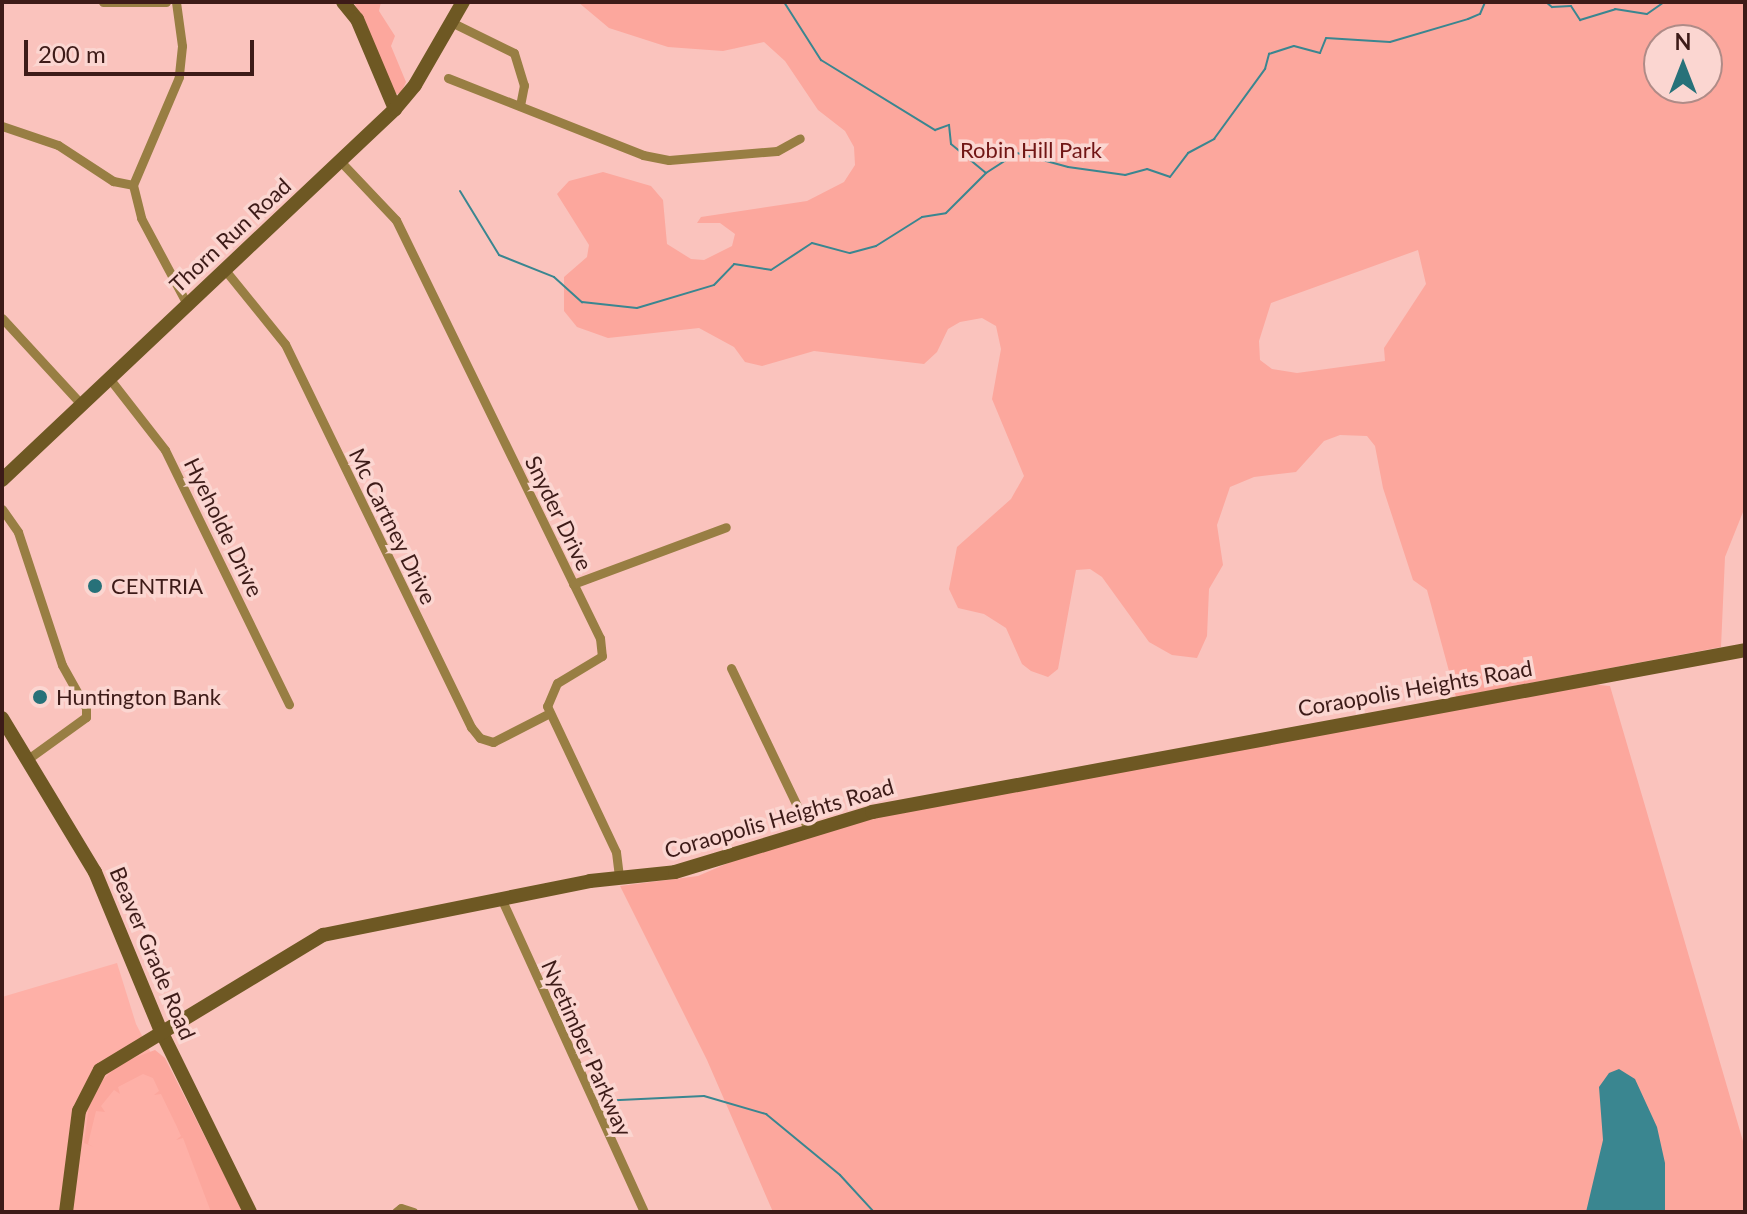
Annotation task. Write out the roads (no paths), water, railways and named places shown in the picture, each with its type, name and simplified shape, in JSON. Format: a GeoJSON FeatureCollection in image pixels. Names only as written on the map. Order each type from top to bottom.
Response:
{"type":"FeatureCollection","features":[{"type":"Feature","properties":{"kind":"street"},"geometry":{"type":"LineString","coordinates":[[103,2],[166,2]]}},
{"type":"Feature","properties":{"kind":"street"},"geometry":{"type":"LineString","coordinates":[[176,2],[182,46],[179,77],[133,185],[144,225],[188,306]]}},
{"type":"Feature","properties":{"kind":"street"},"geometry":{"type":"LineString","coordinates":[[343,2],[357,19],[395,109]]}},
{"type":"Feature","properties":{"kind":"street","name":"Thorn Run Road"},"geometry":{"type":"LineString","coordinates":[[2,480],[395,109],[463,2]]}},
{"type":"Feature","properties":{"kind":"street"},"geometry":{"type":"LineString","coordinates":[[451,22],[514,53],[524,85],[520,106]]}},
{"type":"Feature","properties":{"kind":"street"},"geometry":{"type":"LineString","coordinates":[[448,78],[669,160],[777,151],[800,138]]}},
{"type":"Feature","properties":{"kind":"street"},"geometry":{"type":"LineString","coordinates":[[2,126],[58,145],[113,181],[133,185]]}},
{"type":"Feature","properties":{"kind":"street","name":"Snyder Drive"},"geometry":{"type":"LineString","coordinates":[[341,162],[396,220],[600,638],[602,656],[552,687],[548,714]]}},
{"type":"Feature","properties":{"kind":"street","name":"Mc Cartney Drive"},"geometry":{"type":"LineString","coordinates":[[225,270],[285,344],[471,727],[480,738],[493,742],[548,714]]}},
{"type":"Feature","properties":{"kind":"street"},"geometry":{"type":"LineString","coordinates":[[2,318],[81,404]]}},
{"type":"Feature","properties":{"kind":"street","name":"Hyeholde Drive"},"geometry":{"type":"LineString","coordinates":[[109,378],[165,450],[289,704]]}},
{"type":"Feature","properties":{"kind":"street"},"geometry":{"type":"LineString","coordinates":[[2,509],[18,532],[62,665],[86,708],[86,717],[28,759]]}},
{"type":"Feature","properties":{"kind":"street"},"geometry":{"type":"LineString","coordinates":[[573,584],[726,527]]}},
{"type":"Feature","properties":{"kind":"street","name":"Coraopolis Heights Road"},"geometry":{"type":"LineString","coordinates":[[66,1212],[86,1091],[107,1063],[323,935],[501,898],[619,877],[675,872],[808,829],[942,798],[1745,650]]}},
{"type":"Feature","properties":{"kind":"street"},"geometry":{"type":"LineString","coordinates":[[731,668],[808,829]]}},
{"type":"Feature","properties":{"kind":"street"},"geometry":{"type":"LineString","coordinates":[[548,714],[611,842],[619,877]]}},
{"type":"Feature","properties":{"kind":"street","name":"Beaver Grade Road"},"geometry":{"type":"LineString","coordinates":[[2,718],[95,872],[160,1029],[250,1212]]}},
{"type":"Feature","properties":{"kind":"street","name":"Nyetimber Parkway"},"geometry":{"type":"LineString","coordinates":[[501,898],[644,1212]]}},
{"type":"Feature","properties":{"kind":"street"},"geometry":{"type":"LineString","coordinates":[[396,1212],[401,1208],[413,1212]]}},
{"type":"Feature","properties":{"kind":"water"},"geometry":{"type":"Polygon","coordinates":[[[1619,1069],[1635,1079],[1657,1127],[1665,1163],[1665,1212],[1586,1212],[1603,1140],[1599,1087],[1609,1073],[1619,1069]]]}},
{"type":"Feature","properties":{"kind":"waterway"},"geometry":{"type":"LineString","coordinates":[[784,2],[821,60],[935,130],[949,125],[951,144],[986,173]]}},
{"type":"Feature","properties":{"kind":"waterway"},"geometry":{"type":"LineString","coordinates":[[460,191],[499,255],[554,277],[582,302],[637,308],[714,285],[734,264],[771,270],[812,243],[850,253],[876,246],[922,217],[946,213],[986,173],[1017,153],[1068,167],[1125,175],[1147,169],[1170,177],[1188,153],[1214,139],[1265,69],[1269,54],[1294,46],[1320,53],[1326,38],[1390,42],[1480,14],[1485,2]]}},
{"type":"Feature","properties":{"kind":"waterway"},"geometry":{"type":"LineString","coordinates":[[1490,2],[1504,2]]}},
{"type":"Feature","properties":{"kind":"waterway"},"geometry":{"type":"LineString","coordinates":[[1546,2],[1552,7],[1571,6],[1580,20],[1615,9],[1647,14],[1664,2]]}},
{"type":"Feature","properties":{"kind":"waterway"},"geometry":{"type":"LineString","coordinates":[[599,1101],[704,1096],[766,1114],[840,1175],[874,1212]]}},
{"type":"Feature","properties":{"kind":"place","name":"CENTRIA"},"geometry":{"type":"Point","coordinates":[95,586]}},
{"type":"Feature","properties":{"kind":"place","name":"Huntington Bank"},"geometry":{"type":"Point","coordinates":[40,697]}},
{"type":"Feature","properties":{"kind":"park label","name":"Robin Hill Park"},"geometry":{"type":"Point","coordinates":[1031,150]}}]}
